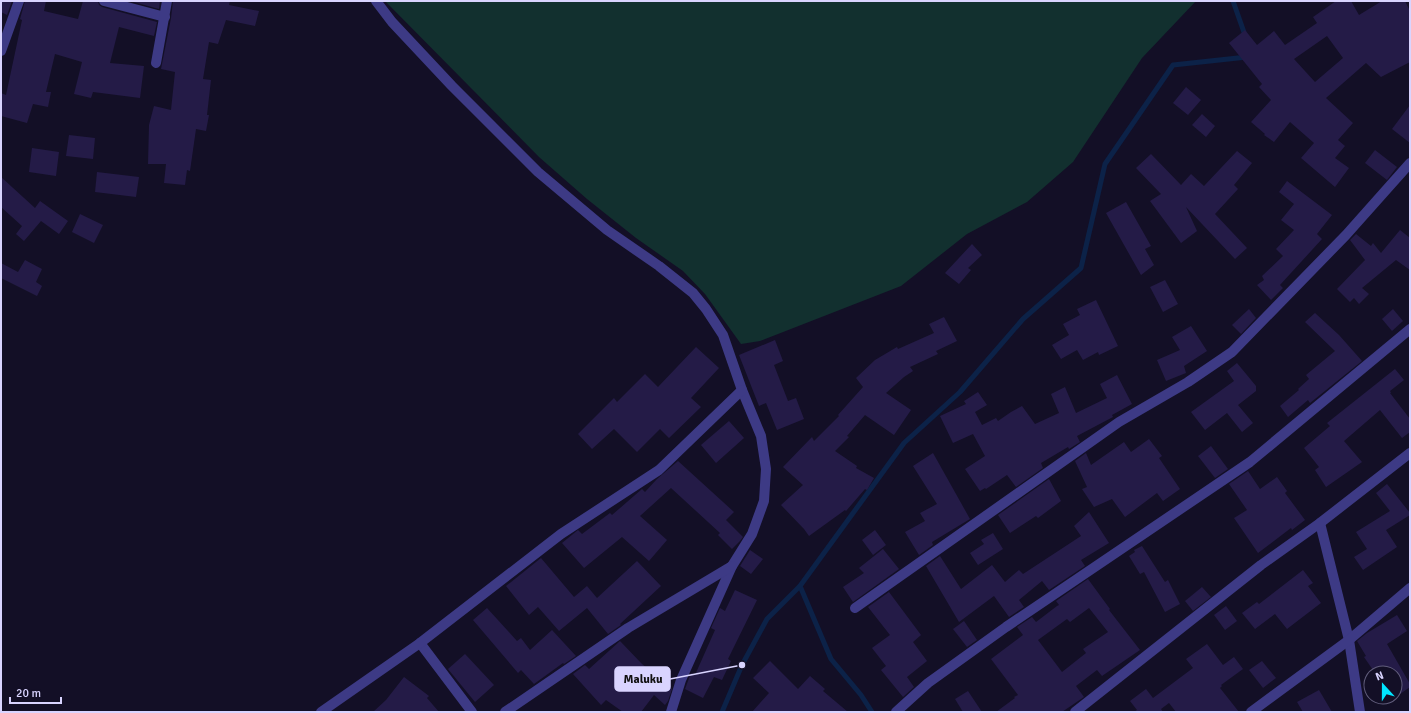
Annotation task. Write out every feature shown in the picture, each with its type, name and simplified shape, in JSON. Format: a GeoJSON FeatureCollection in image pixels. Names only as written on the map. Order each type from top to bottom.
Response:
{"type":"FeatureCollection","features":[{"type":"Feature","properties":{"kind":"street"},"geometry":{"type":"LineString","coordinates":[[1,51],[19,1]]}},
{"type":"Feature","properties":{"kind":"street"},"geometry":{"type":"LineString","coordinates":[[104,1],[165,17]]}},
{"type":"Feature","properties":{"kind":"street"},"geometry":{"type":"LineString","coordinates":[[156,63],[167,1]]}},
{"type":"Feature","properties":{"kind":"street"},"geometry":{"type":"LineString","coordinates":[[376,1],[392,22],[446,80],[538,172],[607,230],[659,266],[693,293],[706,309],[723,335],[742,390],[761,436],[766,469],[764,501],[752,534],[732,566],[681,680],[671,712]]}},
{"type":"Feature","properties":{"kind":"street"},"geometry":{"type":"LineString","coordinates":[[855,608],[1119,422],[1188,382],[1232,352],[1346,235],[1410,163]]}},
{"type":"Feature","properties":{"kind":"street"},"geometry":{"type":"LineString","coordinates":[[896,712],[928,684],[1006,627],[1250,462],[1410,329]]}},
{"type":"Feature","properties":{"kind":"street"},"geometry":{"type":"LineString","coordinates":[[321,712],[420,643],[561,534],[659,470],[742,390]]}},
{"type":"Feature","properties":{"kind":"street"},"geometry":{"type":"LineString","coordinates":[[1075,712],[1261,565],[1320,523],[1410,454]]}},
{"type":"Feature","properties":{"kind":"street"},"geometry":{"type":"LineString","coordinates":[[1320,523],[1349,640],[1360,712]]}},
{"type":"Feature","properties":{"kind":"street"},"geometry":{"type":"LineString","coordinates":[[505,712],[628,628],[732,566]]}},
{"type":"Feature","properties":{"kind":"street"},"geometry":{"type":"LineString","coordinates":[[1251,712],[1349,640],[1410,588]]}},
{"type":"Feature","properties":{"kind":"street"},"geometry":{"type":"LineString","coordinates":[[420,643],[472,712]]}},
{"type":"Feature","properties":{"kind":"green space"},"geometry":{"type":"Polygon","coordinates":[[[385,1],[1196,1],[1142,58],[1073,162],[1027,202],[967,234],[901,286],[760,341],[741,344],[705,294],[683,271],[636,238],[587,199],[539,157],[385,1]]]}},
{"type":"Feature","properties":{"kind":"building"},"geometry":{"type":"Polygon","coordinates":[[[1,1],[12,1],[7,15],[1,12],[1,1]]]}},
{"type":"Feature","properties":{"kind":"building"},"geometry":{"type":"Polygon","coordinates":[[[25,1],[46,1],[44,11],[78,19],[83,1],[98,1],[99,5],[102,7],[157,22],[154,36],[119,27],[110,63],[144,66],[140,98],[93,92],[91,98],[74,94],[82,62],[55,54],[46,92],[51,92],[48,107],[33,104],[27,123],[1,116],[1,93],[6,95],[22,20],[20,19],[25,1]]]}},
{"type":"Feature","properties":{"kind":"building"},"geometry":{"type":"Polygon","coordinates":[[[130,1],[160,1],[159,9],[130,1]]]}},
{"type":"Feature","properties":{"kind":"building"},"geometry":{"type":"Polygon","coordinates":[[[173,1],[230,1],[229,5],[259,11],[255,26],[226,20],[218,44],[209,42],[203,79],[211,80],[207,115],[209,115],[206,131],[196,129],[190,171],[187,170],[185,185],[164,183],[166,164],[148,164],[149,125],[154,106],[171,110],[175,72],[161,69],[173,1]]]}},
{"type":"Feature","properties":{"kind":"building"},"geometry":{"type":"Polygon","coordinates":[[[1336,1],[1351,1],[1359,15],[1382,1],[1405,1],[1410,11],[1410,62],[1381,77],[1366,63],[1326,98],[1353,123],[1338,140],[1345,146],[1335,158],[1349,168],[1335,187],[1301,158],[1314,143],[1290,122],[1274,142],[1264,135],[1265,134],[1251,122],[1271,100],[1259,87],[1262,84],[1229,43],[1245,30],[1257,45],[1274,31],[1285,45],[1317,23],[1313,17],[1336,1]],[[1327,36],[1294,59],[1315,82],[1343,58],[1327,36]]]}},
{"type":"Feature","properties":{"kind":"building"},"geometry":{"type":"Polygon","coordinates":[[[1186,87],[1201,100],[1188,115],[1173,103],[1186,87]]]}},
{"type":"Feature","properties":{"kind":"building"},"geometry":{"type":"Polygon","coordinates":[[[1410,105],[1410,143],[1392,129],[1410,105]]]}},
{"type":"Feature","properties":{"kind":"building"},"geometry":{"type":"Polygon","coordinates":[[[1202,114],[1215,126],[1206,137],[1192,125],[1202,114]]]}},
{"type":"Feature","properties":{"kind":"building"},"geometry":{"type":"Polygon","coordinates":[[[69,135],[95,138],[93,159],[66,156],[69,135]]]}},
{"type":"Feature","properties":{"kind":"building"},"geometry":{"type":"Polygon","coordinates":[[[32,148],[59,152],[56,176],[29,172],[32,148]]]}},
{"type":"Feature","properties":{"kind":"building"},"geometry":{"type":"Polygon","coordinates":[[[1375,150],[1397,167],[1387,180],[1365,163],[1375,150]]]}},
{"type":"Feature","properties":{"kind":"building"},"geometry":{"type":"Polygon","coordinates":[[[1237,151],[1252,163],[1234,185],[1238,189],[1215,214],[1247,248],[1235,259],[1186,207],[1197,231],[1181,243],[1150,201],[1161,194],[1136,168],[1151,154],[1181,185],[1191,174],[1204,186],[1237,151]]]}},
{"type":"Feature","properties":{"kind":"building"},"geometry":{"type":"Polygon","coordinates":[[[97,172],[139,177],[136,197],[95,192],[97,172]]]}},
{"type":"Feature","properties":{"kind":"building"},"geometry":{"type":"Polygon","coordinates":[[[1,177],[35,208],[40,201],[68,221],[59,234],[41,221],[24,241],[16,234],[22,226],[1,207],[1,177]]]}},
{"type":"Feature","properties":{"kind":"building"},"geometry":{"type":"Polygon","coordinates":[[[1287,181],[1332,215],[1317,234],[1322,239],[1280,285],[1283,288],[1271,300],[1257,285],[1264,280],[1262,276],[1283,256],[1276,249],[1294,230],[1281,220],[1294,204],[1279,192],[1287,181]]]}},
{"type":"Feature","properties":{"kind":"building"},"geometry":{"type":"Polygon","coordinates":[[[1126,202],[1151,246],[1145,249],[1154,265],[1141,275],[1106,213],[1126,202]]]}},
{"type":"Feature","properties":{"kind":"building"},"geometry":{"type":"Polygon","coordinates":[[[80,214],[103,225],[94,243],[72,232],[80,214]]]}},
{"type":"Feature","properties":{"kind":"building"},"geometry":{"type":"Polygon","coordinates":[[[1400,230],[1410,238],[1410,270],[1396,260],[1362,288],[1369,294],[1359,304],[1354,298],[1350,302],[1337,289],[1365,260],[1350,240],[1356,234],[1371,246],[1373,243],[1381,253],[1400,230]]]}},
{"type":"Feature","properties":{"kind":"building"},"geometry":{"type":"Polygon","coordinates":[[[972,244],[982,255],[968,268],[971,270],[959,284],[945,273],[972,244]]]}},
{"type":"Feature","properties":{"kind":"building"},"geometry":{"type":"Polygon","coordinates":[[[25,260],[42,269],[36,282],[42,286],[37,296],[1,278],[1,263],[18,272],[25,260]]]}},
{"type":"Feature","properties":{"kind":"building"},"geometry":{"type":"Polygon","coordinates":[[[1165,280],[1178,304],[1163,312],[1150,287],[1165,280]]]}},
{"type":"Feature","properties":{"kind":"building"},"geometry":{"type":"Polygon","coordinates":[[[1096,300],[1118,346],[1099,355],[1098,352],[1083,360],[1077,350],[1061,359],[1052,345],[1069,335],[1063,324],[1080,315],[1077,309],[1096,300]]]}},
{"type":"Feature","properties":{"kind":"building"},"geometry":{"type":"Polygon","coordinates":[[[1249,309],[1256,318],[1241,334],[1232,325],[1249,309]]]}},
{"type":"Feature","properties":{"kind":"building"},"geometry":{"type":"Polygon","coordinates":[[[1393,309],[1403,321],[1392,331],[1382,319],[1393,309]]]}},
{"type":"Feature","properties":{"kind":"building"},"geometry":{"type":"Polygon","coordinates":[[[1315,313],[1339,335],[1362,361],[1310,403],[1308,400],[1288,417],[1280,406],[1299,390],[1298,389],[1309,379],[1306,375],[1335,351],[1305,322],[1315,313]]]}},
{"type":"Feature","properties":{"kind":"building"},"geometry":{"type":"Polygon","coordinates":[[[944,317],[957,341],[936,351],[938,354],[910,367],[913,371],[886,393],[911,410],[894,435],[865,415],[847,436],[849,437],[835,451],[857,466],[856,468],[874,478],[867,490],[865,489],[846,511],[845,510],[809,536],[781,505],[803,485],[783,467],[812,437],[814,441],[839,416],[838,415],[863,387],[856,378],[875,360],[897,347],[898,349],[934,333],[929,324],[944,317]]]}},
{"type":"Feature","properties":{"kind":"building"},"geometry":{"type":"Polygon","coordinates":[[[1191,326],[1207,351],[1184,366],[1186,373],[1166,381],[1157,360],[1180,350],[1172,337],[1191,326]]]}},
{"type":"Feature","properties":{"kind":"building"},"geometry":{"type":"Polygon","coordinates":[[[775,340],[783,361],[774,365],[788,401],[796,398],[804,419],[777,430],[766,403],[759,406],[739,355],[775,340]]]}},
{"type":"Feature","properties":{"kind":"building"},"geometry":{"type":"Polygon","coordinates":[[[696,347],[719,368],[691,398],[701,407],[669,438],[660,429],[637,452],[614,429],[592,449],[578,434],[614,398],[617,402],[645,374],[658,387],[696,347]]]}},
{"type":"Feature","properties":{"kind":"building"},"geometry":{"type":"Polygon","coordinates":[[[1237,363],[1256,386],[1256,391],[1238,405],[1253,423],[1242,432],[1227,413],[1205,430],[1191,412],[1234,381],[1227,371],[1237,363]]]}},
{"type":"Feature","properties":{"kind":"building"},"geometry":{"type":"Polygon","coordinates":[[[1395,369],[1404,380],[1390,391],[1390,393],[1410,419],[1410,432],[1402,438],[1380,410],[1344,441],[1362,462],[1326,487],[1315,470],[1319,467],[1304,448],[1330,426],[1327,423],[1395,369]]]}},
{"type":"Feature","properties":{"kind":"building"},"geometry":{"type":"Polygon","coordinates":[[[1117,375],[1132,404],[1112,415],[1113,417],[1077,436],[1080,442],[1069,449],[1068,447],[1041,463],[1043,468],[1016,487],[1007,475],[986,489],[985,488],[980,491],[965,469],[985,456],[973,434],[953,443],[940,416],[966,404],[964,401],[978,392],[987,405],[975,412],[982,425],[996,418],[998,421],[1022,406],[1035,424],[1059,413],[1051,394],[1065,387],[1076,413],[1107,398],[1100,384],[1117,375]]]}},
{"type":"Feature","properties":{"kind":"building"},"geometry":{"type":"Polygon","coordinates":[[[729,421],[744,438],[716,463],[701,445],[729,421]]]}},
{"type":"Feature","properties":{"kind":"building"},"geometry":{"type":"Polygon","coordinates":[[[1149,439],[1162,456],[1159,458],[1180,489],[1163,501],[1157,493],[1125,517],[1112,499],[1094,507],[1082,489],[1087,487],[1075,461],[1086,453],[1091,465],[1124,442],[1131,452],[1149,439]]]}},
{"type":"Feature","properties":{"kind":"building"},"geometry":{"type":"Polygon","coordinates":[[[1211,446],[1228,469],[1215,478],[1198,456],[1211,446]]]}},
{"type":"Feature","properties":{"kind":"building"},"geometry":{"type":"Polygon","coordinates":[[[933,453],[970,519],[932,542],[933,545],[919,555],[905,532],[925,521],[920,513],[937,504],[913,466],[933,453]]]}},
{"type":"Feature","properties":{"kind":"building"},"geometry":{"type":"Polygon","coordinates":[[[678,461],[734,512],[726,520],[743,537],[740,541],[732,549],[718,535],[720,533],[671,488],[640,516],[667,540],[649,561],[622,537],[584,568],[562,543],[578,530],[582,534],[610,513],[612,515],[642,489],[645,492],[657,479],[678,461]]]}},
{"type":"Feature","properties":{"kind":"building"},"geometry":{"type":"Polygon","coordinates":[[[1248,471],[1260,489],[1277,477],[1287,491],[1285,493],[1305,520],[1292,530],[1291,528],[1258,553],[1234,518],[1247,510],[1229,484],[1248,471]]]}},
{"type":"Feature","properties":{"kind":"building"},"geometry":{"type":"Polygon","coordinates":[[[1049,479],[1061,501],[1038,518],[1036,516],[1010,533],[998,515],[1049,479]]]}},
{"type":"Feature","properties":{"kind":"building"},"geometry":{"type":"Polygon","coordinates":[[[1387,484],[1410,515],[1386,530],[1397,547],[1363,570],[1354,557],[1367,549],[1356,532],[1390,511],[1376,493],[1387,484]]]}},
{"type":"Feature","properties":{"kind":"building"},"geometry":{"type":"Polygon","coordinates":[[[1089,512],[1109,543],[1081,560],[1085,566],[1049,590],[1042,581],[1019,600],[1024,607],[1009,617],[994,596],[959,622],[926,566],[940,556],[961,589],[992,565],[1005,582],[1019,570],[1023,574],[1081,536],[1074,526],[1089,512]]]}},
{"type":"Feature","properties":{"kind":"building"},"geometry":{"type":"Polygon","coordinates":[[[875,530],[886,545],[873,555],[862,540],[875,530]]]}},
{"type":"Feature","properties":{"kind":"building"},"geometry":{"type":"Polygon","coordinates":[[[993,533],[1003,549],[978,565],[970,553],[984,544],[981,540],[993,533]]]}},
{"type":"Feature","properties":{"kind":"building"},"geometry":{"type":"Polygon","coordinates":[[[1142,546],[1165,582],[1168,580],[1180,604],[1165,612],[1144,572],[1140,574],[1129,556],[1135,552],[1134,550],[1142,546]]]}},
{"type":"Feature","properties":{"kind":"building"},"geometry":{"type":"Polygon","coordinates":[[[883,549],[899,569],[853,602],[843,587],[864,573],[859,568],[883,549]]]}},
{"type":"Feature","properties":{"kind":"building"},"geometry":{"type":"Polygon","coordinates":[[[750,550],[763,559],[751,574],[740,566],[750,550]]]}},
{"type":"Feature","properties":{"kind":"building"},"geometry":{"type":"Polygon","coordinates":[[[541,558],[574,597],[587,586],[597,598],[637,561],[661,586],[620,624],[621,625],[608,634],[587,608],[559,631],[538,607],[529,615],[506,586],[541,558]]]}},
{"type":"Feature","properties":{"kind":"building"},"geometry":{"type":"Polygon","coordinates":[[[1303,570],[1313,583],[1308,586],[1321,603],[1287,629],[1275,614],[1255,629],[1242,613],[1257,602],[1259,604],[1303,570]]]}},
{"type":"Feature","properties":{"kind":"building"},"geometry":{"type":"Polygon","coordinates":[[[1088,579],[1110,609],[1109,610],[1140,650],[1102,676],[1097,670],[1076,686],[1084,697],[1062,712],[996,712],[1018,695],[991,659],[1023,635],[1017,627],[1032,617],[1036,622],[1059,605],[1056,601],[1088,579]],[[1089,608],[1070,622],[1067,619],[1038,640],[1062,672],[1086,653],[1083,649],[1108,632],[1089,608]]]}},
{"type":"Feature","properties":{"kind":"building"},"geometry":{"type":"Polygon","coordinates":[[[1202,587],[1211,597],[1193,611],[1185,601],[1202,587]]]}},
{"type":"Feature","properties":{"kind":"building"},"geometry":{"type":"Polygon","coordinates":[[[735,590],[757,600],[728,659],[731,661],[722,680],[714,677],[703,698],[685,689],[691,673],[695,675],[715,630],[711,628],[720,608],[725,611],[735,590]]]}},
{"type":"Feature","properties":{"kind":"building"},"geometry":{"type":"Polygon","coordinates":[[[889,592],[921,635],[913,642],[927,661],[907,677],[914,687],[903,697],[881,670],[886,666],[872,648],[890,635],[868,607],[889,592]]]}},
{"type":"Feature","properties":{"kind":"building"},"geometry":{"type":"Polygon","coordinates":[[[1226,606],[1237,621],[1225,630],[1214,615],[1226,606]]]}},
{"type":"Feature","properties":{"kind":"building"},"geometry":{"type":"Polygon","coordinates":[[[487,608],[517,641],[521,638],[530,650],[552,630],[576,656],[564,664],[563,663],[534,684],[521,670],[518,673],[473,620],[487,608]]]}},
{"type":"Feature","properties":{"kind":"building"},"geometry":{"type":"Polygon","coordinates":[[[1397,615],[1407,631],[1387,644],[1399,665],[1370,665],[1357,641],[1367,633],[1397,615]]]}},
{"type":"Feature","properties":{"kind":"building"},"geometry":{"type":"Polygon","coordinates":[[[964,621],[977,640],[967,647],[953,629],[964,621]]]}},
{"type":"Feature","properties":{"kind":"building"},"geometry":{"type":"Polygon","coordinates":[[[620,641],[642,664],[672,689],[665,705],[654,695],[641,712],[623,712],[606,700],[601,705],[573,674],[585,665],[589,669],[620,641]]]}},
{"type":"Feature","properties":{"kind":"building"},"geometry":{"type":"Polygon","coordinates":[[[1207,644],[1223,665],[1234,657],[1243,669],[1221,685],[1222,686],[1220,688],[1239,712],[1176,712],[1169,703],[1161,709],[1163,712],[1134,712],[1137,710],[1130,701],[1146,689],[1153,698],[1193,668],[1186,659],[1207,644]]]}},
{"type":"Feature","properties":{"kind":"building"},"geometry":{"type":"Polygon","coordinates":[[[465,654],[494,685],[475,702],[448,669],[465,654]]]}},
{"type":"Feature","properties":{"kind":"building"},"geometry":{"type":"Polygon","coordinates":[[[770,661],[798,689],[810,676],[825,689],[823,691],[848,712],[752,712],[769,693],[753,678],[770,661]]]}},
{"type":"Feature","properties":{"kind":"building"},"geometry":{"type":"Polygon","coordinates":[[[1262,661],[1276,678],[1263,688],[1249,670],[1262,661]]]}},
{"type":"Feature","properties":{"kind":"building"},"geometry":{"type":"Polygon","coordinates":[[[1403,672],[1410,684],[1410,687],[1403,692],[1403,672]]]}},
{"type":"Feature","properties":{"kind":"building"},"geometry":{"type":"Polygon","coordinates":[[[404,677],[429,696],[427,698],[439,712],[373,712],[386,700],[404,677]]]}},
{"type":"Feature","properties":{"kind":"building"},"geometry":{"type":"Polygon","coordinates":[[[1319,690],[1332,712],[1303,712],[1297,702],[1319,690]]]}},
{"type":"Feature","properties":{"kind":"building"},"geometry":{"type":"Polygon","coordinates":[[[968,691],[982,712],[963,712],[955,699],[968,691]]]}},
{"type":"Feature","properties":{"kind":"waterway"},"geometry":{"type":"LineString","coordinates":[[1233,1],[1246,38]]}},
{"type":"Feature","properties":{"kind":"waterway"},"geometry":{"type":"LineString","coordinates":[[722,712],[742,665],[767,619],[800,586],[904,443],[960,392],[1023,319],[1081,268],[1105,164],[1173,65],[1247,57]]}},
{"type":"Feature","properties":{"kind":"waterway"},"geometry":{"type":"LineString","coordinates":[[800,586],[831,659],[861,695],[872,712]]}},
{"type":"Feature","properties":{"kind":"place","name":"Maluku"},"geometry":{"type":"Point","coordinates":[742,665]}}]}
